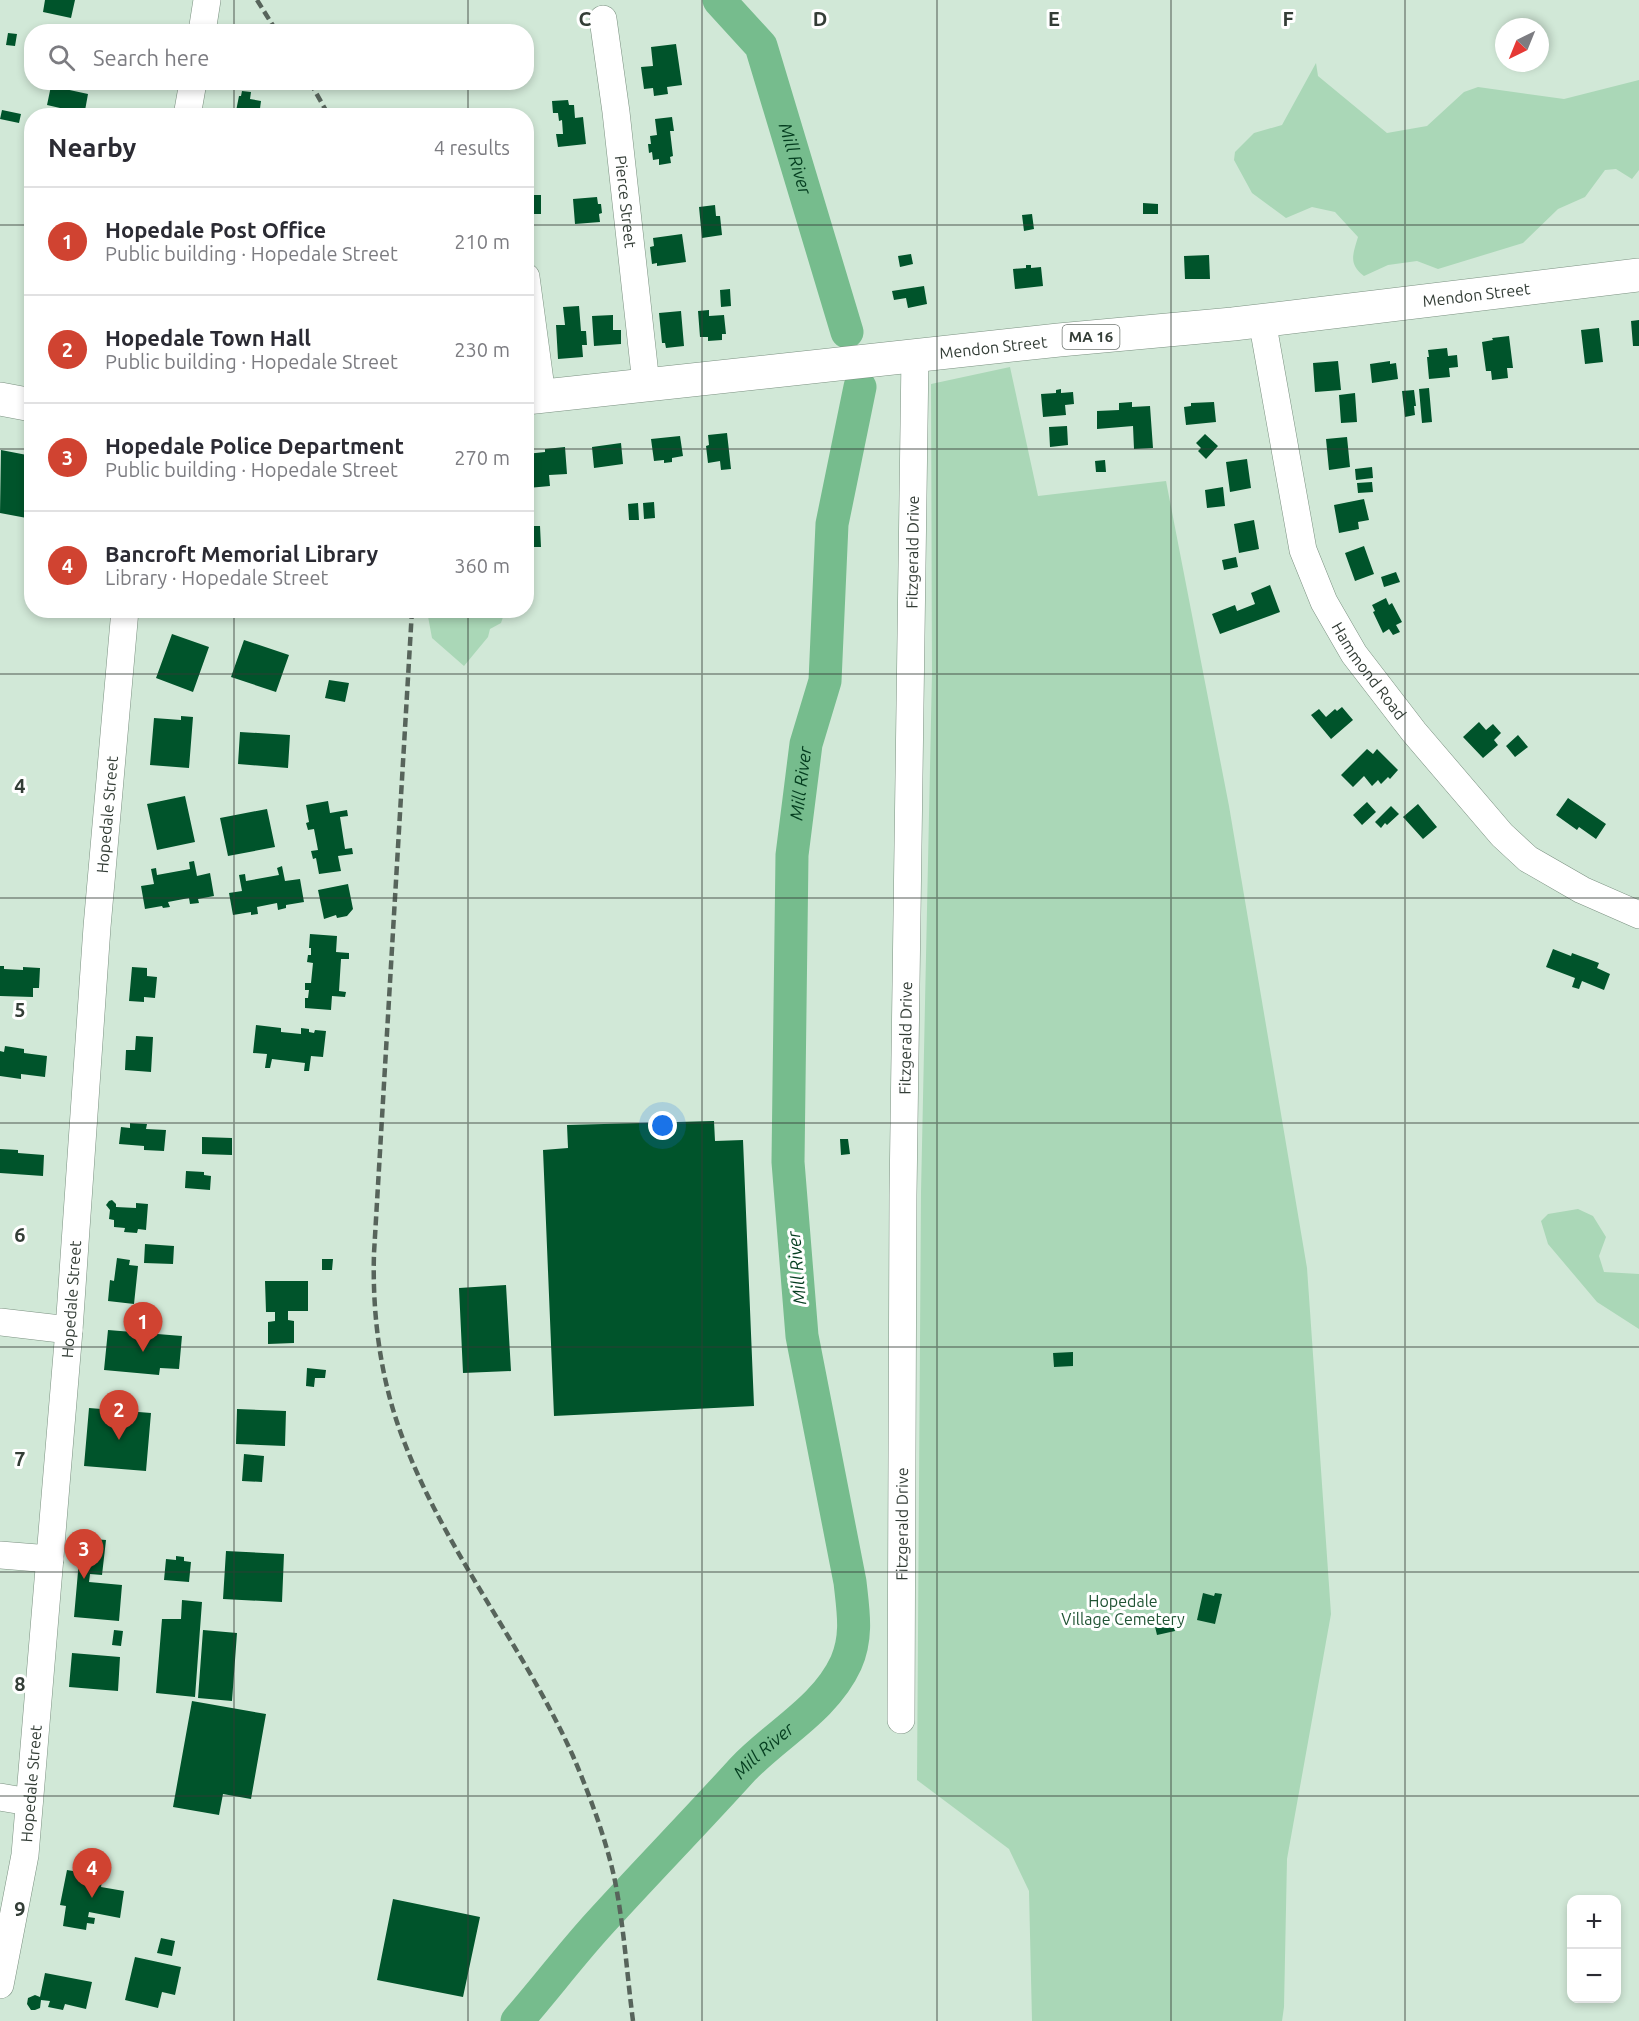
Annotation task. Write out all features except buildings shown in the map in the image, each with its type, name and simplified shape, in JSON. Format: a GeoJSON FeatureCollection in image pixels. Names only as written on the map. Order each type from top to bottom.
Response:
{"type":"FeatureCollection","features":[{"type":"Feature","properties":{"kind":"main road","name":"Mendon Street"},"geometry":{"type":"LineString","coordinates":[[534,397],[1262,320],[1639,275]]}},
{"type":"Feature","properties":{"kind":"main road"},"geometry":{"type":"LineString","coordinates":[[0,399],[24,404]]}},
{"type":"Feature","properties":{"kind":"street"},"geometry":{"type":"LineString","coordinates":[[203,24],[207,0]]}},
{"type":"Feature","properties":{"kind":"street","name":"Pierce Street"},"geometry":{"type":"LineString","coordinates":[[603,19],[616,112],[646,384]]}},
{"type":"Feature","properties":{"kind":"street"},"geometry":{"type":"LineString","coordinates":[[188,108],[192,90]]}},
{"type":"Feature","properties":{"kind":"street","name":"Hammond Road"},"geometry":{"type":"LineString","coordinates":[[1262,320],[1304,550],[1324,602],[1354,654],[1414,732],[1502,835],[1528,859],[1581,890],[1639,915]]}},
{"type":"Feature","properties":{"kind":"street","name":"Fitzgerald Drive"},"geometry":{"type":"LineString","coordinates":[[901,1720],[902,1219],[915,356]]}},
{"type":"Feature","properties":{"kind":"street","name":"Hopedale Street"},"geometry":{"type":"LineString","coordinates":[[0,1985],[25,1855],[69,1330],[97,927],[124,618]]}},
{"type":"Feature","properties":{"kind":"street"},"geometry":{"type":"LineString","coordinates":[[0,1322],[69,1330]]}},
{"type":"Feature","properties":{"kind":"street"},"geometry":{"type":"LineString","coordinates":[[0,1555],[50,1559]]}},
{"type":"Feature","properties":{"kind":"street"},"geometry":{"type":"LineString","coordinates":[[0,1797],[29,1802]]}},
{"type":"Feature","properties":{"kind":"green space"},"geometry":{"type":"Polygon","coordinates":[[[1316,63],[1318,76],[1387,133],[1427,126],[1464,92],[1478,87],[1564,99],[1639,80],[1639,170],[1632,179],[1616,169],[1605,170],[1585,197],[1558,209],[1523,243],[1438,269],[1417,261],[1388,265],[1364,276],[1359,272],[1353,258],[1358,237],[1335,212],[1312,207],[1286,218],[1252,193],[1234,160],[1235,152],[1254,133],[1282,125],[1316,63]]]}},
{"type":"Feature","properties":{"kind":"green space","name":"Hopedale Village Cemetery"},"geometry":{"type":"Polygon","coordinates":[[[1010,367],[1038,496],[1166,481],[1229,806],[1307,1268],[1331,1614],[1287,1859],[1282,2021],[1032,2021],[1029,1891],[1009,1849],[917,1780],[921,1193],[932,673],[931,384],[1010,367]]]}},
{"type":"Feature","properties":{"kind":"green space"},"geometry":{"type":"Polygon","coordinates":[[[428,618],[503,618],[501,623],[490,629],[488,637],[464,666],[432,638],[428,618]]]}},
{"type":"Feature","properties":{"kind":"green space"},"geometry":{"type":"Polygon","coordinates":[[[1578,1209],[1593,1216],[1606,1237],[1599,1256],[1604,1272],[1639,1274],[1639,1329],[1597,1302],[1548,1244],[1541,1221],[1548,1214],[1578,1209]]]}},
{"type":"Feature","properties":{"kind":"waterway","name":"Mill River"},"geometry":{"type":"LineString","coordinates":[[719,0],[761,46],[847,332]]}},
{"type":"Feature","properties":{"kind":"waterway","name":"Mill River"},"geometry":{"type":"LineString","coordinates":[[517,2021],[596,1927],[742,1770],[826,1694],[837,1679],[850,1653],[854,1623],[850,1582],[802,1336],[788,1162],[792,855],[806,744],[825,681],[832,524],[860,387]]}},
{"type":"Feature","properties":{"kind":"railway"},"geometry":{"type":"LineString","coordinates":[[257,0],[272,24]]}},
{"type":"Feature","properties":{"kind":"railway"},"geometry":{"type":"LineString","coordinates":[[314,90],[325,108]]}},
{"type":"Feature","properties":{"kind":"railway"},"geometry":{"type":"LineString","coordinates":[[412,618],[374,1253],[375,1301],[380,1350],[397,1421],[423,1485],[464,1563],[554,1716],[591,1802],[615,1881],[633,2021]]}},
{"type":"Feature","properties":{"kind":"place","name":"Hopedale Post Office"},"geometry":{"type":"Point","coordinates":[143,1352]}},
{"type":"Feature","properties":{"kind":"place","name":"Hopedale Town Hall"},"geometry":{"type":"Point","coordinates":[119,1440]}},
{"type":"Feature","properties":{"kind":"place","name":"Hopedale Police Department"},"geometry":{"type":"Point","coordinates":[84,1579]}},
{"type":"Feature","properties":{"kind":"place","name":"Bancroft Memorial Library"},"geometry":{"type":"Point","coordinates":[92,1898]}}]}
